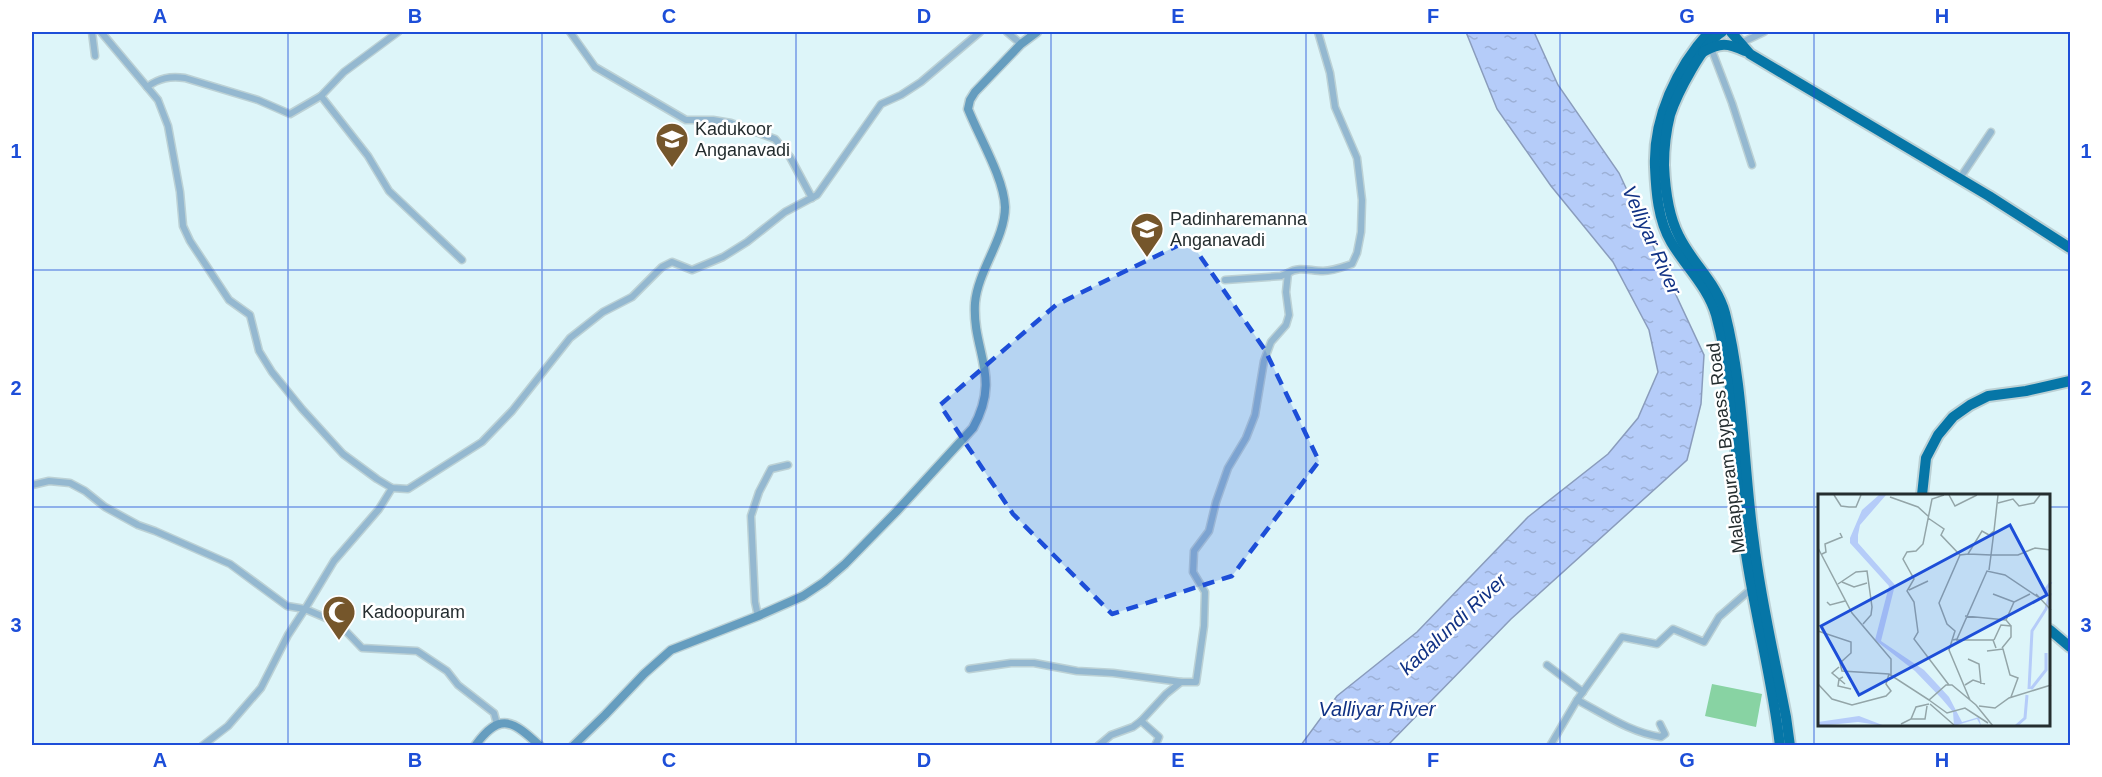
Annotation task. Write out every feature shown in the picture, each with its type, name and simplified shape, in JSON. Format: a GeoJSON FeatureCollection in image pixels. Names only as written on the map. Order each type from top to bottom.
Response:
{"type":"FeatureCollection","features":[{"type":"Feature","properties":{"kind":"highway"},"geometry":{"type":"LineString","coordinates":[[1700,32],[1702,49],[1730,44],[1750,54],[1960,178],[2070,248]]}},
{"type":"Feature","properties":{"kind":"highway","name":"Malappuram Bypass Road"},"geometry":{"type":"LineString","coordinates":[[1709,32],[1671,114],[1665,139],[1664,166],[1668,206],[1678,235],[1715,287],[1725,310],[1736,362],[1753,542],[1790,746]]}},
{"type":"Feature","properties":{"kind":"highway","name":"Malappuram Bypass Road"},"geometry":{"type":"LineString","coordinates":[[1722,32],[1702,49],[1662,111],[1655,166],[1659,207],[1669,239],[1706,291],[1715,313],[1726,363],[1744,540],[1780,746]]}},
{"type":"Feature","properties":{"kind":"highway"},"geometry":{"type":"LineString","coordinates":[[1731,32],[1750,54]]}},
{"type":"Feature","properties":{"kind":"highway"},"geometry":{"type":"LineString","coordinates":[[1922,494],[1926,458],[1938,435],[1953,417],[1988,396],[2026,391],[2070,381]]}},
{"type":"Feature","properties":{"kind":"highway"},"geometry":{"type":"LineString","coordinates":[[2051,632],[2070,647]]}},
{"type":"Feature","properties":{"kind":"main road"},"geometry":{"type":"LineString","coordinates":[[573,746],[671,650],[803,596],[845,564],[973,428],[982,412],[986,394],[986,377],[975,302],[988,259],[1003,225],[1005,207],[1002,189],[968,109],[975,92],[1021,44],[1037,32]]}},
{"type":"Feature","properties":{"kind":"main road"},"geometry":{"type":"LineString","coordinates":[[476,746],[497,723],[504,722],[521,729],[540,746]]}},
{"type":"Feature","properties":{"kind":"street"},"geometry":{"type":"LineString","coordinates":[[92,32],[95,56]]}},
{"type":"Feature","properties":{"kind":"street"},"geometry":{"type":"LineString","coordinates":[[101,32],[158,100],[168,126],[180,192],[183,226],[190,241],[229,300],[250,315],[259,351],[272,372],[343,454],[392,488],[408,489],[482,442],[512,411],[570,338],[603,312],[632,297],[662,267],[672,262],[692,270],[712,261],[747,242],[785,212],[817,195],[881,104],[921,82],[981,32]]}},
{"type":"Feature","properties":{"kind":"street"},"geometry":{"type":"LineString","coordinates":[[147,87],[160,79],[185,78],[258,100],[290,114],[321,96],[344,72],[398,32]]}},
{"type":"Feature","properties":{"kind":"street"},"geometry":{"type":"LineString","coordinates":[[570,32],[595,67],[686,120],[731,123],[775,139],[790,157],[812,198]]}},
{"type":"Feature","properties":{"kind":"street"},"geometry":{"type":"LineString","coordinates":[[1007,32],[1021,44]]}},
{"type":"Feature","properties":{"kind":"street"},"geometry":{"type":"LineString","coordinates":[[1225,280],[1281,276],[1295,269],[1322,271],[1339,269],[1352,264],[1357,253],[1361,232],[1362,200],[1357,158],[1335,107],[1330,73],[1318,32]]}},
{"type":"Feature","properties":{"kind":"street"},"geometry":{"type":"LineString","coordinates":[[1741,43],[1764,32]]}},
{"type":"Feature","properties":{"kind":"street"},"geometry":{"type":"LineString","coordinates":[[1702,49],[1732,103],[1752,165]]}},
{"type":"Feature","properties":{"kind":"street"},"geometry":{"type":"LineString","coordinates":[[321,96],[368,156],[389,191],[462,260]]}},
{"type":"Feature","properties":{"kind":"street"},"geometry":{"type":"LineString","coordinates":[[1960,178],[1991,132]]}},
{"type":"Feature","properties":{"kind":"street"},"geometry":{"type":"LineString","coordinates":[[969,669],[1011,663],[1034,663],[1077,671],[1196,682],[1196,667],[1204,626],[1205,592],[1193,572],[1194,551],[1209,531],[1228,468],[1246,438],[1256,415],[1264,361],[1271,342],[1286,325],[1289,315],[1286,292],[1288,273]]}},
{"type":"Feature","properties":{"kind":"street"},"geometry":{"type":"LineString","coordinates":[[758,616],[755,602],[751,516],[759,492],[771,469],[788,465]]}},
{"type":"Feature","properties":{"kind":"street"},"geometry":{"type":"LineString","coordinates":[[32,485],[49,481],[70,483],[85,491],[105,507],[138,525],[230,564],[287,606],[305,609],[338,624],[362,648],[417,651],[447,671],[458,685],[494,713],[497,723]]}},
{"type":"Feature","properties":{"kind":"street"},"geometry":{"type":"LineString","coordinates":[[202,746],[228,726],[261,688],[288,635],[334,561],[380,509],[392,488]]}},
{"type":"Feature","properties":{"kind":"street"},"geometry":{"type":"LineString","coordinates":[[1550,746],[1577,700],[1622,637],[1657,644],[1673,629],[1704,642],[1719,617],[1752,588]]}},
{"type":"Feature","properties":{"kind":"street"},"geometry":{"type":"LineString","coordinates":[[1548,665],[1583,692]]}},
{"type":"Feature","properties":{"kind":"street"},"geometry":{"type":"LineString","coordinates":[[1098,746],[1111,735],[1133,727],[1141,721],[1181,682]]}},
{"type":"Feature","properties":{"kind":"street"},"geometry":{"type":"LineString","coordinates":[[1577,700],[1635,730],[1652,736],[1661,737],[1665,734],[1660,724]]}},
{"type":"Feature","properties":{"kind":"street"},"geometry":{"type":"LineString","coordinates":[[1141,721],[1159,737],[1155,746]]}},
{"type":"Feature","properties":{"kind":"highlighted area"},"geometry":{"type":"Polygon","coordinates":[[[1189,240],[1265,350],[1319,461],[1232,576],[1112,614],[1013,514],[940,405],[1056,305],[1189,240]]]}},
{"type":"Feature","properties":{"kind":"green space"},"geometry":{"type":"Polygon","coordinates":[[[1712,684],[1762,694],[1756,727],[1705,716],[1712,684]]]}},
{"type":"Feature","properties":{"kind":"water","name":"Valliyar River"},"geometry":{"type":"Polygon","coordinates":[[[1466,32],[1534,32],[1558,85],[1619,173],[1704,355],[1701,404],[1687,460],[1511,619],[1388,745],[1301,745],[1337,696],[1417,632],[1528,517],[1608,454],[1638,418],[1658,372],[1649,330],[1613,262],[1551,186],[1497,109],[1466,32]]]}},
{"type":"Feature","properties":{"kind":"place","name":"Kadukoor Anganavadi"},"geometry":{"type":"Point","coordinates":[672,168]}},
{"type":"Feature","properties":{"kind":"place","name":"Padinharemanna Anganavadi"},"geometry":{"type":"Point","coordinates":[1147,258]}},
{"type":"Feature","properties":{"kind":"place","name":"Kadoopuram"},"geometry":{"type":"Point","coordinates":[339,641]}},
{"type":"Feature","properties":{"kind":"water label","name":"Velliyar River"},"geometry":{"type":"Point","coordinates":[1652,240]}},
{"type":"Feature","properties":{"kind":"water label","name":"kadalundi River"},"geometry":{"type":"Point","coordinates":[1453,624]}}]}
